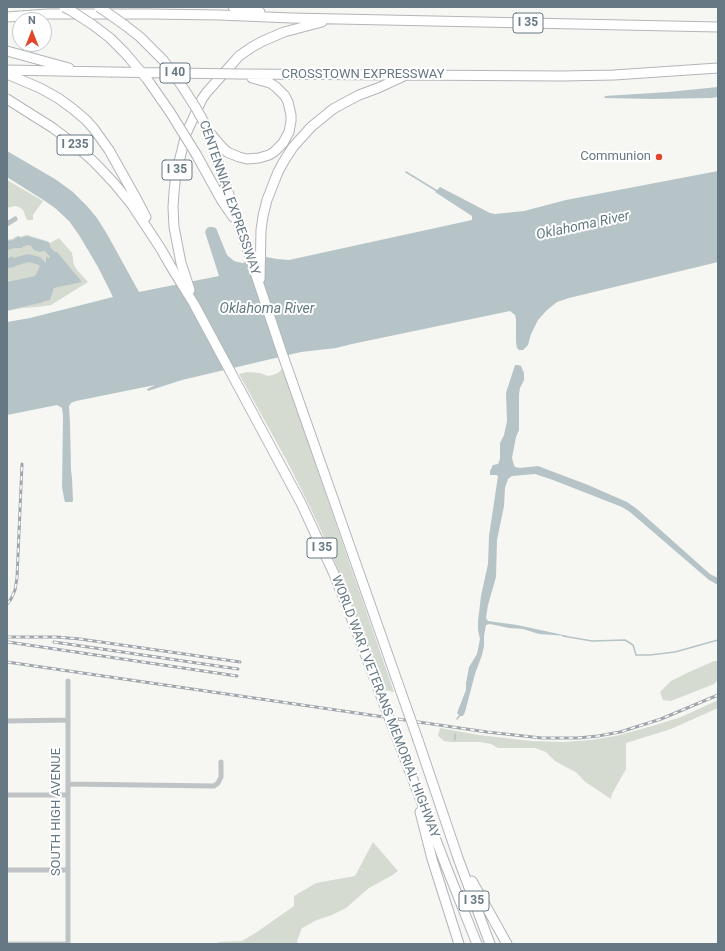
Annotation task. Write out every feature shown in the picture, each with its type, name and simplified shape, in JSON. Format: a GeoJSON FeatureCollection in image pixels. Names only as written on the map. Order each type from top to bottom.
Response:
{"type":"FeatureCollection","features":[{"type":"Feature","properties":{"kind":"highway"},"geometry":{"type":"LineString","coordinates":[[64,7],[94,25],[110,38],[129,57],[147,79],[186,137],[222,201],[240,228]]}},
{"type":"Feature","properties":{"kind":"highway","name":"CENTENNIAL EXPRESSWAY"},"geometry":{"type":"LineString","coordinates":[[99,7],[135,33],[163,60],[196,108],[206,126],[260,287]]}},
{"type":"Feature","properties":{"kind":"highway"},"geometry":{"type":"LineString","coordinates":[[233,7],[291,18]]}},
{"type":"Feature","properties":{"kind":"highway"},"geometry":{"type":"LineString","coordinates":[[7,17],[47,14],[150,14],[337,19]]}},
{"type":"Feature","properties":{"kind":"highway","name":"I 35"},"geometry":{"type":"LineString","coordinates":[[194,304],[181,263],[174,227],[176,174],[186,134],[207,92],[239,56],[263,41],[284,32],[337,19],[718,27]]}},
{"type":"Feature","properties":{"kind":"highway"},"geometry":{"type":"LineString","coordinates":[[7,51],[83,72]]}},
{"type":"Feature","properties":{"kind":"highway","name":"CROSSTOWN EXPRESSWAY"},"geometry":{"type":"LineString","coordinates":[[7,70],[290,75],[562,76],[627,74],[718,68]]}},
{"type":"Feature","properties":{"kind":"highway"},"geometry":{"type":"LineString","coordinates":[[7,74],[40,88],[58,98],[80,114],[94,129],[109,150],[136,198],[161,249]]}},
{"type":"Feature","properties":{"kind":"highway"},"geometry":{"type":"LineString","coordinates":[[206,126],[223,149],[236,156],[247,159],[256,159],[274,152],[287,137],[291,115],[285,96],[270,83],[239,74]]}},
{"type":"Feature","properties":{"kind":"highway","name":"I 35"},"geometry":{"type":"LineString","coordinates":[[260,287],[263,216],[270,192],[284,161],[302,137],[322,118],[344,102],[406,76]]}},
{"type":"Feature","properties":{"kind":"highway","name":"I 235"},"geometry":{"type":"LineString","coordinates":[[7,99],[53,128],[74,144],[114,183],[132,205],[161,249],[194,304]]}},
{"type":"Feature","properties":{"kind":"highway","name":"WORLD WAR I VETERANS MEMORIAL HIGHWAY"},"geometry":{"type":"LineString","coordinates":[[260,287],[458,858],[490,944]]}},
{"type":"Feature","properties":{"kind":"highway","name":"WORLD WAR I VETERANS MEMORIAL HIGHWAY"},"geometry":{"type":"LineString","coordinates":[[194,304],[301,504],[322,548],[348,609],[477,944]]}},
{"type":"Feature","properties":{"kind":"highway"},"geometry":{"type":"LineString","coordinates":[[411,774],[432,859],[459,944]]}},
{"type":"Feature","properties":{"kind":"highway"},"geometry":{"type":"LineString","coordinates":[[458,858],[507,944]]}},
{"type":"Feature","properties":{"kind":"street"},"geometry":{"type":"LineString","coordinates":[[7,224],[15,219]]}},
{"type":"Feature","properties":{"kind":"street","name":"SOUTH HIGH AVENUE"},"geometry":{"type":"LineString","coordinates":[[68,681],[68,944]]}},
{"type":"Feature","properties":{"kind":"street"},"geometry":{"type":"LineString","coordinates":[[7,721],[68,720]]}},
{"type":"Feature","properties":{"kind":"street"},"geometry":{"type":"LineString","coordinates":[[68,784],[214,786],[218,783],[221,777],[220,762]]}},
{"type":"Feature","properties":{"kind":"street"},"geometry":{"type":"LineString","coordinates":[[7,795],[68,795]]}},
{"type":"Feature","properties":{"kind":"street"},"geometry":{"type":"LineString","coordinates":[[7,870],[68,870]]}},
{"type":"Feature","properties":{"kind":"street"},"geometry":{"type":"LineString","coordinates":[[7,944],[68,944]]}},
{"type":"Feature","properties":{"kind":"shaded area"},"geometry":{"type":"Polygon","coordinates":[[[7,180],[43,201],[33,215],[33,220],[27,220],[23,210],[19,207],[15,206],[7,208],[7,180]]]}},
{"type":"Feature","properties":{"kind":"shaded area"},"geometry":{"type":"Polygon","coordinates":[[[27,235],[50,243],[59,238],[72,253],[74,265],[88,282],[51,305],[7,311],[7,240],[17,236],[27,235]]]}},
{"type":"Feature","properties":{"kind":"shaded area"},"geometry":{"type":"Polygon","coordinates":[[[283,368],[394,692],[385,690],[346,589],[311,509],[288,463],[239,374],[247,372],[260,373],[268,376],[278,373],[283,368]]]}},
{"type":"Feature","properties":{"kind":"shaded area"},"geometry":{"type":"Polygon","coordinates":[[[714,661],[718,661],[718,680],[714,684],[671,701],[663,700],[660,692],[671,681],[714,661]]]}},
{"type":"Feature","properties":{"kind":"shaded area"},"geometry":{"type":"Polygon","coordinates":[[[718,700],[718,708],[671,729],[626,743],[626,769],[612,794],[611,799],[584,781],[577,773],[555,761],[546,752],[535,748],[498,748],[491,744],[480,742],[450,742],[444,741],[438,736],[440,728],[479,735],[531,741],[564,742],[591,740],[616,736],[681,717],[718,700]]]}},
{"type":"Feature","properties":{"kind":"shaded area"},"geometry":{"type":"Polygon","coordinates":[[[373,842],[398,871],[369,888],[346,908],[302,928],[297,941],[298,944],[218,944],[218,942],[242,941],[257,932],[294,906],[294,896],[316,883],[355,876],[373,842]]]}},
{"type":"Feature","properties":{"kind":"water"},"geometry":{"type":"Polygon","coordinates":[[[718,87],[718,97],[711,98],[604,98],[605,96],[718,87]]]}},
{"type":"Feature","properties":{"kind":"water","name":"Oklahoma River"},"geometry":{"type":"Polygon","coordinates":[[[7,151],[55,179],[73,192],[87,206],[107,234],[139,292],[219,276],[205,232],[209,227],[216,228],[227,255],[234,261],[242,263],[266,257],[289,260],[472,220],[472,216],[435,192],[440,187],[490,213],[495,214],[524,211],[566,200],[718,171],[718,262],[557,302],[538,320],[531,334],[528,345],[523,350],[519,350],[517,348],[516,319],[515,315],[510,311],[336,348],[301,352],[182,380],[148,391],[147,389],[155,385],[76,401],[71,403],[69,406],[73,501],[65,502],[62,487],[62,408],[57,405],[7,415],[7,322],[30,318],[113,297],[98,267],[69,221],[55,208],[7,177],[7,151]]]}},
{"type":"Feature","properties":{"kind":"water"},"geometry":{"type":"Polygon","coordinates":[[[19,236],[20,238],[27,236],[48,242],[50,247],[57,252],[82,282],[54,288],[50,300],[41,302],[41,299],[7,306],[7,282],[35,276],[40,266],[29,262],[7,268],[7,259],[12,256],[13,258],[28,254],[40,257],[46,263],[46,257],[50,258],[45,251],[40,252],[34,250],[28,245],[22,248],[7,250],[7,241],[13,240],[19,236]]]}},
{"type":"Feature","properties":{"kind":"water"},"geometry":{"type":"Polygon","coordinates":[[[515,365],[521,366],[524,373],[524,380],[519,394],[519,430],[516,437],[512,458],[515,467],[520,468],[538,466],[627,502],[637,509],[710,574],[718,578],[718,585],[709,580],[630,512],[622,507],[535,474],[512,476],[508,479],[505,488],[504,506],[497,540],[496,577],[486,618],[488,621],[517,625],[568,636],[539,634],[523,629],[490,624],[486,625],[482,655],[475,674],[465,712],[463,716],[460,716],[457,713],[466,690],[469,667],[477,654],[480,639],[478,621],[481,596],[488,564],[489,536],[498,476],[490,475],[490,471],[493,465],[498,464],[500,459],[500,443],[504,435],[507,421],[506,393],[515,365]]]}},
{"type":"Feature","properties":{"kind":"waterway"},"geometry":{"type":"LineString","coordinates":[[406,172],[437,191]]}},
{"type":"Feature","properties":{"kind":"waterway"},"geometry":{"type":"LineString","coordinates":[[7,308],[41,300],[45,297]]}},
{"type":"Feature","properties":{"kind":"waterway"},"geometry":{"type":"LineString","coordinates":[[563,636],[592,641],[625,640],[633,645],[636,655],[675,652],[718,640]]}},
{"type":"Feature","properties":{"kind":"waterway"},"geometry":{"type":"LineString","coordinates":[[457,719],[460,715]]}},
{"type":"Feature","properties":{"kind":"waterway"},"geometry":{"type":"LineString","coordinates":[[455,734],[455,740]]}},
{"type":"Feature","properties":{"kind":"railway"},"geometry":{"type":"LineString","coordinates":[[7,604],[15,590],[17,578],[22,464]]}},
{"type":"Feature","properties":{"kind":"railway"},"geometry":{"type":"LineString","coordinates":[[7,637],[57,637],[80,639],[240,662]]}},
{"type":"Feature","properties":{"kind":"railway"},"geometry":{"type":"LineString","coordinates":[[8,642],[237,676]]}},
{"type":"Feature","properties":{"kind":"railway"},"geometry":{"type":"LineString","coordinates":[[54,642],[238,669]]}},
{"type":"Feature","properties":{"kind":"railway"},"geometry":{"type":"LineString","coordinates":[[7,662],[487,732],[542,738],[578,738],[620,732],[661,719],[718,695]]}},
{"type":"Feature","properties":{"kind":"place","name":"Communion"},"geometry":{"type":"Point","coordinates":[659,157]}}]}
